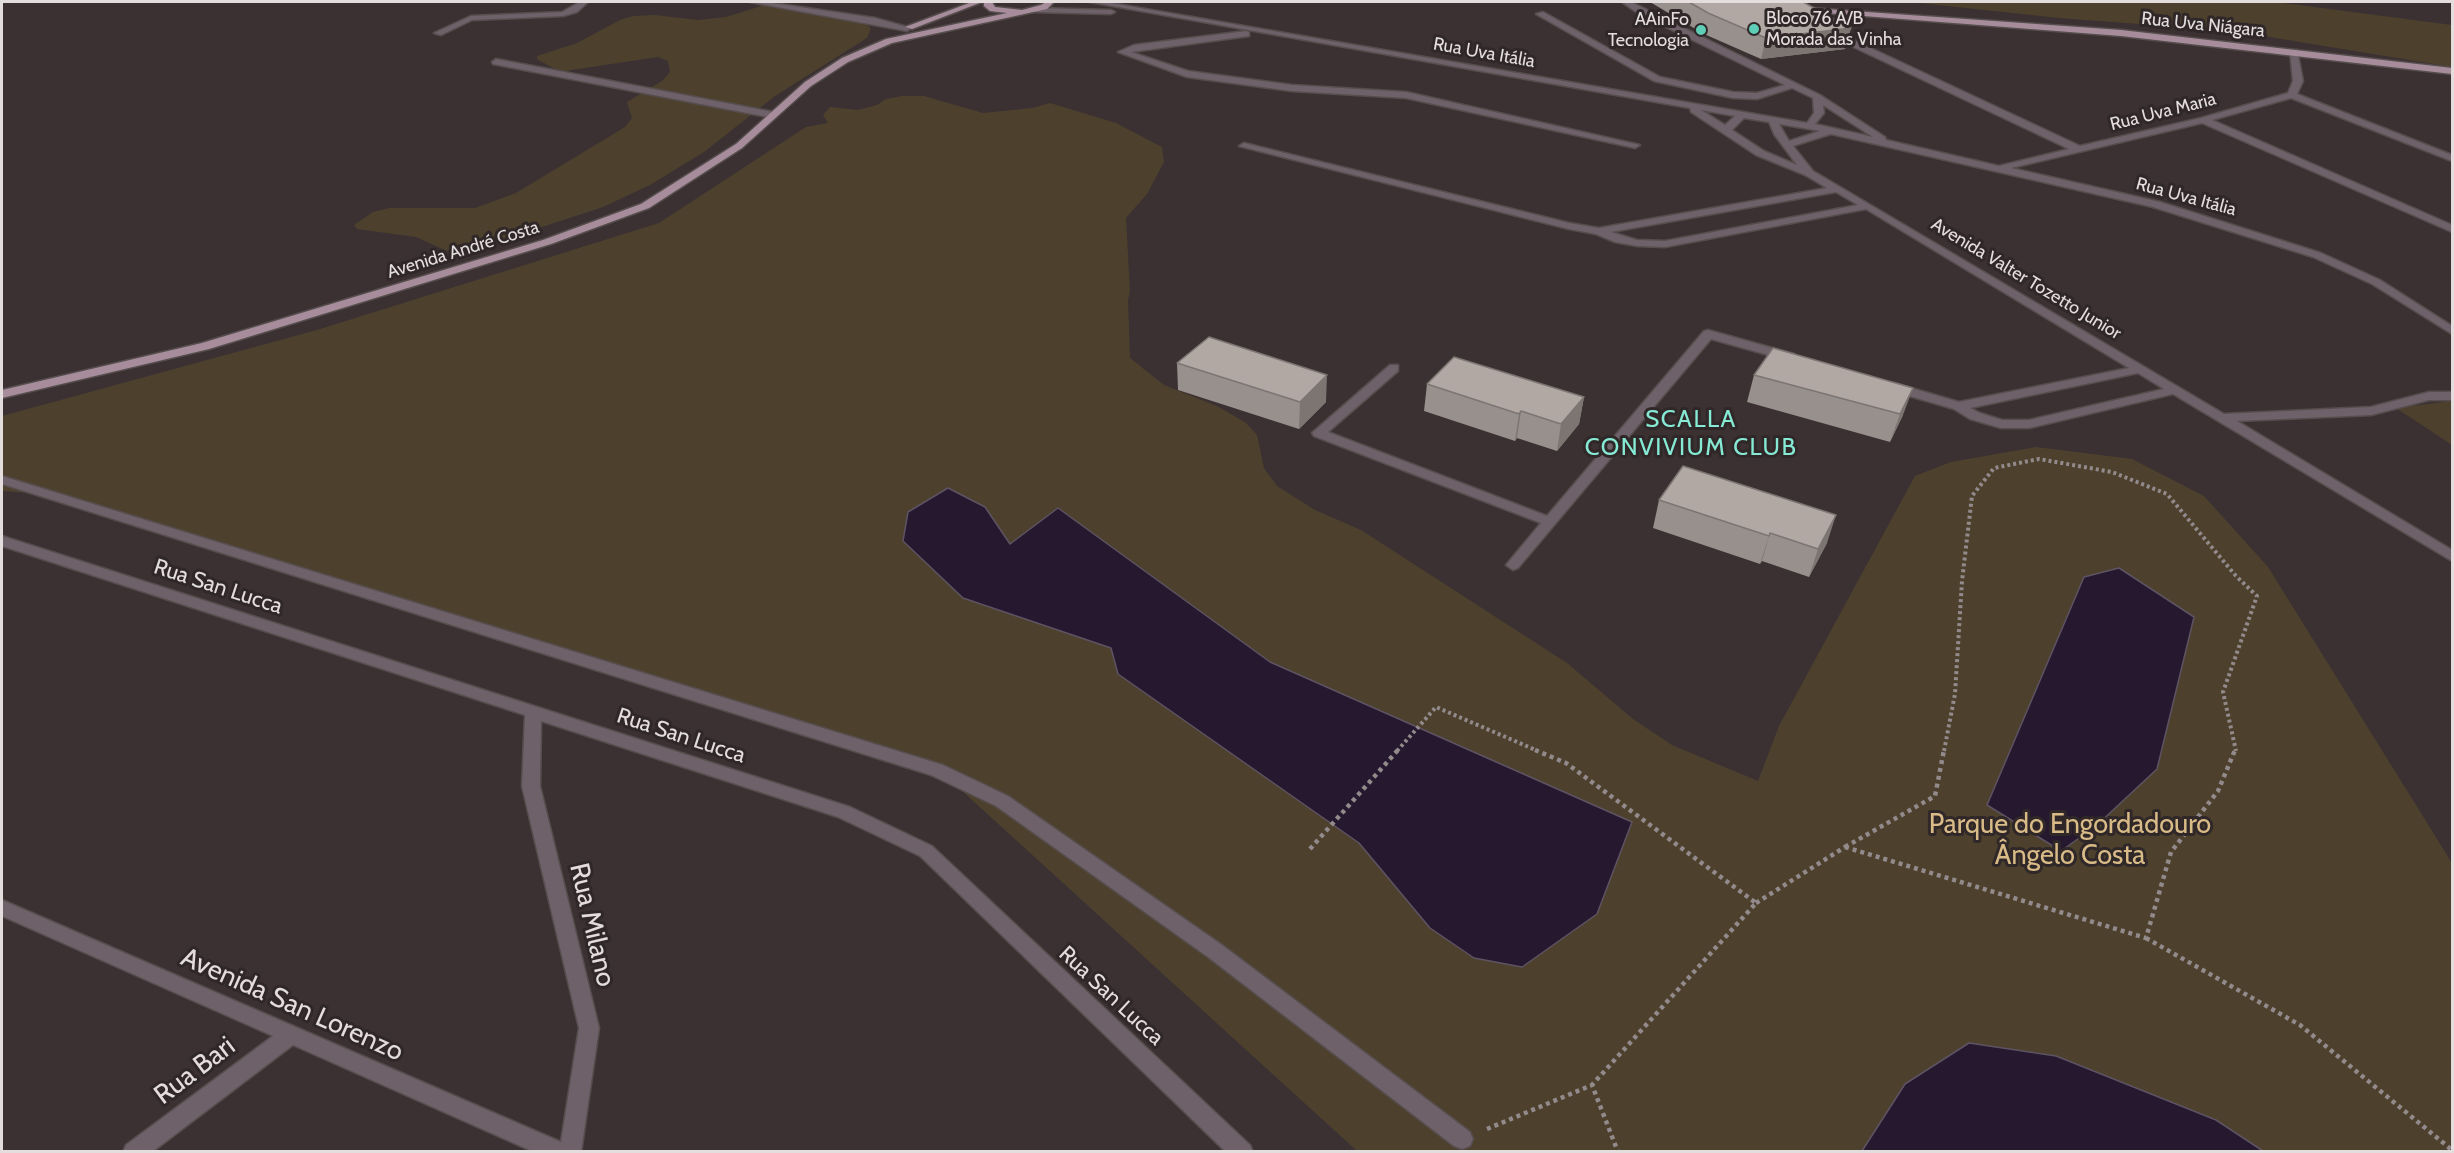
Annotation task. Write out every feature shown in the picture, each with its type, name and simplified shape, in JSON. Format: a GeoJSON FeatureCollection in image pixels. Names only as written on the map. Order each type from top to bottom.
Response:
{"type":"FeatureCollection","features":[{"type":"Feature","properties":{"kind":"main road","name":"Avenida André Costa"},"geometry":{"type":"LineString","coordinates":[[2,393],[205,346],[547,242],[645,206],[739,146],[808,84],[845,60],[889,40],[907,28],[978,2]]}},
{"type":"Feature","properties":{"kind":"main road"},"geometry":{"type":"LineString","coordinates":[[988,2],[987,4],[993,9],[1022,12],[1036,10],[1050,2]]}},
{"type":"Feature","properties":{"kind":"main road","name":"Rua Uva Niágara"},"geometry":{"type":"LineString","coordinates":[[1784,8],[2068,28],[2452,71]]}},
{"type":"Feature","properties":{"kind":"main road","name":"Avenida André Costa"},"geometry":{"type":"LineString","coordinates":[[889,40],[1022,12]]}},
{"type":"Feature","properties":{"kind":"street"},"geometry":{"type":"LineString","coordinates":[[438,33],[471,18],[563,14],[574,10],[584,2]]}},
{"type":"Feature","properties":{"kind":"street"},"geometry":{"type":"LineString","coordinates":[[754,2],[907,28]]}},
{"type":"Feature","properties":{"kind":"street","name":"Rua Uva Itália"},"geometry":{"type":"LineString","coordinates":[[1094,2],[1809,126],[2156,204],[2241,229],[2317,255],[2376,282],[2452,331]]}},
{"type":"Feature","properties":{"kind":"street"},"geometry":{"type":"LineString","coordinates":[[1145,11],[1154,2]]}},
{"type":"Feature","properties":{"kind":"street","name":"Rua Uva Itália"},"geometry":{"type":"LineString","coordinates":[[1626,2],[1817,97],[1892,145]]}},
{"type":"Feature","properties":{"kind":"street","name":"Rua Uva Itália"},"geometry":{"type":"LineString","coordinates":[[1640,2],[1656,17]]}},
{"type":"Feature","properties":{"kind":"street","name":"Rua Uva Itália"},"geometry":{"type":"LineString","coordinates":[[1036,10],[1145,11]]}},
{"type":"Feature","properties":{"kind":"street"},"geometry":{"type":"LineString","coordinates":[[1540,14],[1657,79],[1732,95],[1757,96],[1794,85]]}},
{"type":"Feature","properties":{"kind":"street"},"geometry":{"type":"LineString","coordinates":[[1824,30],[2078,149]]}},
{"type":"Feature","properties":{"kind":"street"},"geometry":{"type":"LineString","coordinates":[[1264,32],[1134,48],[1122,52],[1187,74],[1292,88],[1406,95],[1635,145]]}},
{"type":"Feature","properties":{"kind":"street"},"geometry":{"type":"LineString","coordinates":[[2294,52],[2298,81],[2292,95],[2452,158]]}},
{"type":"Feature","properties":{"kind":"street"},"geometry":{"type":"LineString","coordinates":[[496,62],[774,115]]}},
{"type":"Feature","properties":{"kind":"street","name":"Rua Uva Maria"},"geometry":{"type":"LineString","coordinates":[[1997,168],[2204,120],[2292,95]]}},
{"type":"Feature","properties":{"kind":"street"},"geometry":{"type":"LineString","coordinates":[[1809,126],[1819,113],[1817,97]]}},
{"type":"Feature","properties":{"kind":"street","name":"Avenida Valter Tozetto Junior"},"geometry":{"type":"LineString","coordinates":[[1686,105],[1760,153],[1809,173],[1869,207],[2452,556]]}},
{"type":"Feature","properties":{"kind":"street"},"geometry":{"type":"LineString","coordinates":[[1726,130],[1742,114]]}},
{"type":"Feature","properties":{"kind":"street","name":"Avenida Valter Tozetto Junior"},"geometry":{"type":"LineString","coordinates":[[1773,120],[1787,145],[1809,173]]}},
{"type":"Feature","properties":{"kind":"street"},"geometry":{"type":"LineString","coordinates":[[2204,120],[2452,229]]}},
{"type":"Feature","properties":{"kind":"street"},"geometry":{"type":"LineString","coordinates":[[1787,145],[1829,131]]}},
{"type":"Feature","properties":{"kind":"street"},"geometry":{"type":"LineString","coordinates":[[1244,146],[1599,231],[1619,240],[1665,244],[1869,207]]}},
{"type":"Feature","properties":{"kind":"street"},"geometry":{"type":"LineString","coordinates":[[1599,231],[1837,189]]}},
{"type":"Feature","properties":{"kind":"street"},"geometry":{"type":"LineString","coordinates":[[1513,565],[1548,521],[1643,414],[1708,334],[1799,360]]}},
{"type":"Feature","properties":{"kind":"street"},"geometry":{"type":"LineString","coordinates":[[1394,368],[1319,433],[1548,521]]}},
{"type":"Feature","properties":{"kind":"street"},"geometry":{"type":"LineString","coordinates":[[1959,406],[2141,369]]}},
{"type":"Feature","properties":{"kind":"street"},"geometry":{"type":"LineString","coordinates":[[1879,383],[1959,406],[1975,416],[2001,424],[2029,424],[2176,390]]}},
{"type":"Feature","properties":{"kind":"street"},"geometry":{"type":"LineString","coordinates":[[2223,418],[2371,411],[2429,396],[2452,396]]}},
{"type":"Feature","properties":{"kind":"street"},"geometry":{"type":"LineString","coordinates":[[2,480],[938,770],[1002,801],[1215,951],[1462,1139]]}},
{"type":"Feature","properties":{"kind":"street","name":"Rua San Lucca"},"geometry":{"type":"LineString","coordinates":[[2,541],[844,812],[926,851],[1242,1152]]}},
{"type":"Feature","properties":{"kind":"street","name":"Rua Milano"},"geometry":{"type":"LineString","coordinates":[[533,712],[531,786],[589,1028],[570,1152]]}},
{"type":"Feature","properties":{"kind":"street","name":"Avenida San Lorenzo"},"geometry":{"type":"LineString","coordinates":[[2,908],[559,1152]]}},
{"type":"Feature","properties":{"kind":"street","name":"Rua Bari"},"geometry":{"type":"LineString","coordinates":[[134,1152],[290,1035]]}},
{"type":"Feature","properties":{"kind":"path"},"geometry":{"type":"LineString","coordinates":[[1462,1139],[1592,1085],[1756,903],[1845,847],[1935,796],[1955,694],[1962,581],[1972,496],[1994,468],[2039,459],[2112,472],[2167,494],[2236,576],[2257,596],[2223,692],[2236,753],[2218,791],[2171,852],[2146,938]]}},
{"type":"Feature","properties":{"kind":"path"},"geometry":{"type":"LineString","coordinates":[[1310,849],[1436,707],[1566,763],[1756,903]]}},
{"type":"Feature","properties":{"kind":"path"},"geometry":{"type":"LineString","coordinates":[[1845,847],[2146,938],[2300,1025],[2452,1150]]}},
{"type":"Feature","properties":{"kind":"path"},"geometry":{"type":"LineString","coordinates":[[1592,1085],[1618,1152]]}},
{"type":"Feature","properties":{"kind":"green space"},"geometry":{"type":"Polygon","coordinates":[[[1910,2],[2276,2],[2452,25],[2452,67],[2233,31],[2059,18],[1910,2]]]}},
{"type":"Feature","properties":{"kind":"green space"},"geometry":{"type":"Polygon","coordinates":[[[761,6],[776,6],[860,21],[871,28],[867,38],[775,96],[704,152],[650,185],[603,207],[484,246],[447,251],[416,237],[357,229],[354,225],[373,212],[389,208],[475,208],[516,193],[625,127],[632,118],[627,102],[662,81],[670,72],[668,61],[658,57],[565,71],[553,68],[537,59],[537,56],[577,43],[620,20],[633,16],[655,15],[698,20],[726,17],[761,6]]]}},
{"type":"Feature","properties":{"kind":"green space","name":"Parque do Engordadouro Ângelo Costa"},"geometry":{"type":"Polygon","coordinates":[[[924,96],[983,113],[1032,108],[1050,103],[1116,123],[1162,147],[1164,162],[1147,194],[1126,218],[1130,291],[1128,300],[1130,358],[1164,385],[1219,407],[1246,423],[1257,435],[1264,468],[1277,486],[1315,510],[1361,530],[1567,663],[1633,719],[1672,745],[1758,781],[1779,726],[1915,476],[1951,462],[2036,447],[2132,459],[2204,496],[2268,567],[2452,863],[2452,1151],[1357,1151],[949,779],[30,493],[2,491],[2,416],[317,330],[659,223],[806,127],[828,123],[823,115],[830,107],[858,110],[877,105],[886,99],[924,96]]]}},
{"type":"Feature","properties":{"kind":"green space"},"geometry":{"type":"Polygon","coordinates":[[[2452,401],[2452,445],[2396,408],[2452,401]]]}},
{"type":"Feature","properties":{"kind":"shaded area"},"geometry":{"type":"Polygon","coordinates":[[[948,488],[985,507],[1010,544],[1058,508],[1270,662],[1632,822],[1597,914],[1522,967],[1474,958],[1430,928],[1359,843],[1118,674],[1111,648],[963,598],[903,541],[908,512],[948,488]]]}},
{"type":"Feature","properties":{"kind":"shaded area"},"geometry":{"type":"Polygon","coordinates":[[[2119,568],[2194,617],[2157,769],[2097,825],[2061,851],[1987,805],[2084,577],[2119,568]]]}},
{"type":"Feature","properties":{"kind":"shaded area"},"geometry":{"type":"Polygon","coordinates":[[[1969,1043],[2056,1056],[2216,1120],[2263,1151],[1862,1151],[1905,1084],[1969,1043]]]}},
{"type":"Feature","properties":{"kind":"building"},"geometry":{"type":"Polygon","coordinates":[[[1689,2],[1803,2],[1851,28],[1766,38],[1708,13],[1689,2]]]}},
{"type":"Feature","properties":{"kind":"building"},"geometry":{"type":"Polygon","coordinates":[[[1209,337],[1327,375],[1300,402],[1177,363],[1209,337]]]}},
{"type":"Feature","properties":{"kind":"building"},"geometry":{"type":"Polygon","coordinates":[[[1773,348],[1913,388],[1900,414],[1754,375],[1773,348]]]}},
{"type":"Feature","properties":{"kind":"building"},"geometry":{"type":"Polygon","coordinates":[[[1454,357],[1584,397],[1561,424],[1521,411],[1519,414],[1427,384],[1454,357]]]}},
{"type":"Feature","properties":{"kind":"building"},"geometry":{"type":"Polygon","coordinates":[[[1683,466],[1836,515],[1818,549],[1770,533],[1769,536],[1659,500],[1683,466]]]}},
{"type":"Feature","properties":{"kind":"place","name":"Bloco 76 A/B Morada das Vinha"},"geometry":{"type":"Point","coordinates":[1754,29]}},
{"type":"Feature","properties":{"kind":"place","name":"AAinFo Tecnologia"},"geometry":{"type":"Point","coordinates":[1701,30]}},
{"type":"Feature","properties":{"kind":"district","name":"SCALLA CONVIVIUM CLUB"},"geometry":{"type":"Point","coordinates":[1691,434]}}]}
